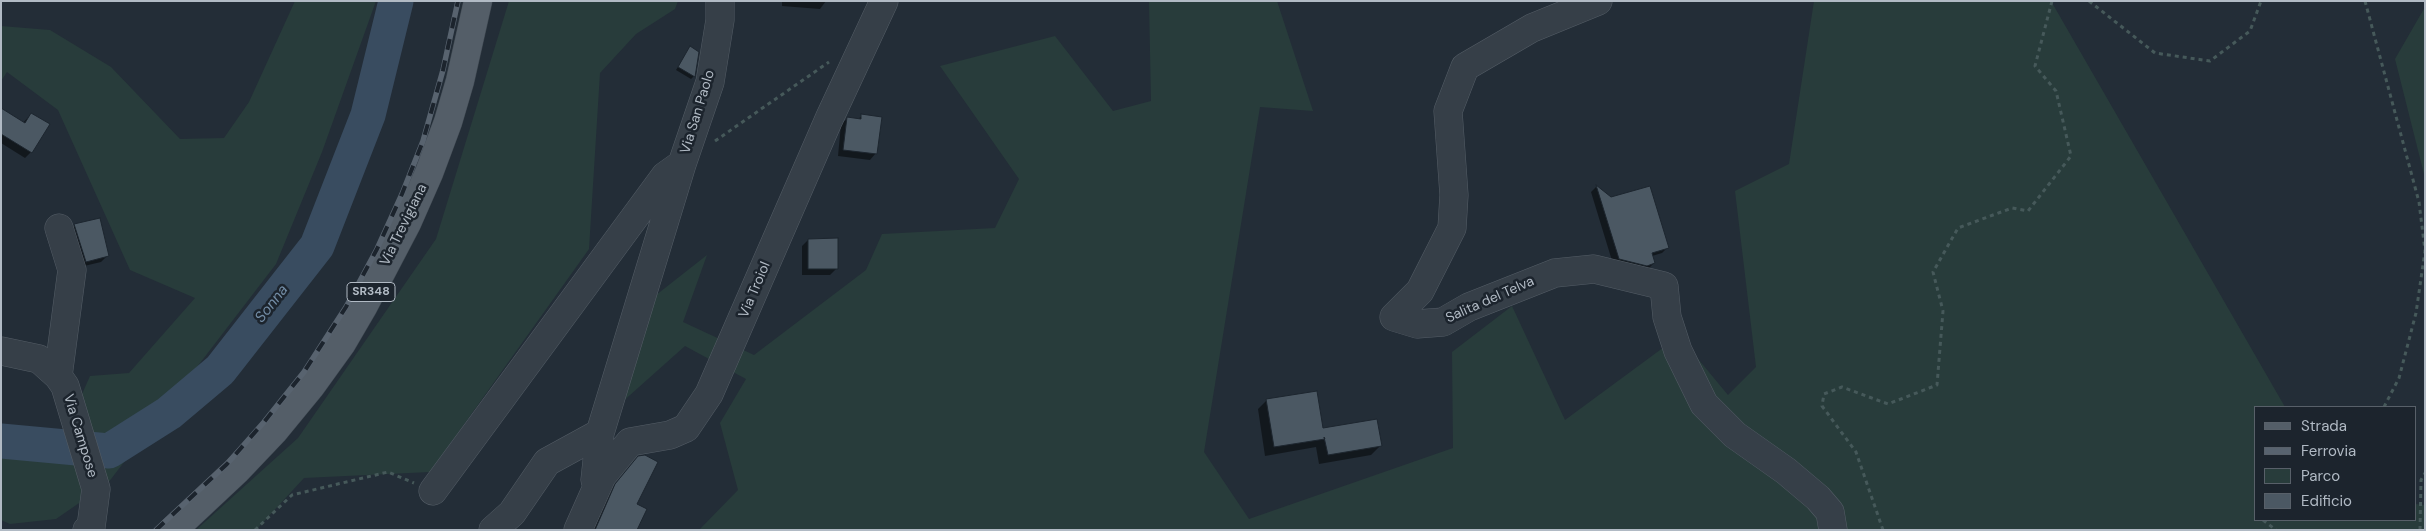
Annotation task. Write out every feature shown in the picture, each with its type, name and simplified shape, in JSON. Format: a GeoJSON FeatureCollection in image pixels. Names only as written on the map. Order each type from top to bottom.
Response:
{"type":"FeatureCollection","features":[{"type":"Feature","properties":{"kind":"main road","name":"Via Trevigiana"},"geometry":{"type":"LineString","coordinates":[[172,530],[236,471],[274,431],[316,379],[363,307],[407,222],[432,165],[460,81],[478,1]]}},
{"type":"Feature","properties":{"kind":"street","name":"Via San Paolo"},"geometry":{"type":"LineString","coordinates":[[598,484],[595,480],[600,433],[682,164],[710,82],[720,20],[720,1]]}},
{"type":"Feature","properties":{"kind":"street","name":"Via Troiol"},"geometry":{"type":"LineString","coordinates":[[578,530],[602,476],[630,442],[670,435],[686,428],[710,394],[828,119],[884,1]]}},
{"type":"Feature","properties":{"kind":"street","name":"Salita del Telva"},"geometry":{"type":"LineString","coordinates":[[1598,1],[1532,28],[1465,67],[1448,111],[1454,195],[1452,228],[1420,291],[1394,317],[1417,324],[1443,322],[1469,307],[1555,272],[1594,269],[1664,286],[1667,317],[1678,351],[1704,404],[1735,436],[1786,471],[1818,498],[1830,512],[1833,530]]}},
{"type":"Feature","properties":{"kind":"street"},"geometry":{"type":"LineString","coordinates":[[433,491],[665,176],[682,164]]}},
{"type":"Feature","properties":{"kind":"street"},"geometry":{"type":"LineString","coordinates":[[59,228],[72,270],[61,381]]}},
{"type":"Feature","properties":{"kind":"street"},"geometry":{"type":"LineString","coordinates":[[1,351],[39,359],[61,381]]}},
{"type":"Feature","properties":{"kind":"street","name":"Via Campose"},"geometry":{"type":"LineString","coordinates":[[61,381],[96,489],[91,527],[87,530]]}},
{"type":"Feature","properties":{"kind":"street"},"geometry":{"type":"LineString","coordinates":[[492,530],[512,513],[547,462],[600,433]]}},
{"type":"Feature","properties":{"kind":"path"},"geometry":{"type":"LineString","coordinates":[[1883,530],[1856,452],[1822,406],[1824,394],[1842,387],[1888,404],[1937,385],[1943,311],[1933,272],[1958,228],[2012,208],[2028,211],[2071,156],[2056,91],[2035,66],[2052,1]]}},
{"type":"Feature","properties":{"kind":"path"},"geometry":{"type":"LineString","coordinates":[[2089,1],[2155,52],[2210,61],[2250,31],[2261,1]]}},
{"type":"Feature","properties":{"kind":"path"},"geometry":{"type":"LineString","coordinates":[[2365,1],[2419,202],[2425,251],[2416,313],[2399,378],[2385,406]]}},
{"type":"Feature","properties":{"kind":"path"},"geometry":{"type":"LineString","coordinates":[[714,142],[834,58]]}},
{"type":"Feature","properties":{"kind":"path"},"geometry":{"type":"LineString","coordinates":[[256,530],[292,495],[388,472],[433,491]]}},
{"type":"Feature","properties":{"kind":"path"},"geometry":{"type":"LineString","coordinates":[[2420,530],[2421,480],[2425,473]]}},
{"type":"Feature","properties":{"kind":"path"},"geometry":{"type":"LineString","coordinates":[[2264,521],[2276,530]]}},
{"type":"Feature","properties":{"kind":"green space"},"geometry":{"type":"Polygon","coordinates":[[[295,1],[376,1],[322,152],[276,264],[108,483],[56,519],[10,524],[1,520],[1,458],[53,460],[90,376],[129,373],[195,298],[130,270],[58,110],[7,72],[1,81],[1,26],[50,30],[111,67],[180,139],[224,138],[249,102],[295,1]]]}},
{"type":"Feature","properties":{"kind":"green space"},"geometry":{"type":"Polygon","coordinates":[[[509,1],[678,1],[675,9],[636,34],[600,73],[589,249],[430,472],[304,478],[256,530],[196,530],[298,438],[436,239],[509,1]]]}},
{"type":"Feature","properties":{"kind":"green space"},"geometry":{"type":"Polygon","coordinates":[[[1149,1],[1277,1],[1313,111],[1260,107],[1204,452],[1249,519],[1453,448],[1452,352],[1512,306],[1565,420],[1679,336],[1728,395],[1756,367],[1735,191],[1789,164],[1814,1],[2051,1],[2284,406],[2254,406],[2254,521],[2416,521],[2416,504],[2425,505],[2425,530],[699,530],[738,490],[720,423],[746,379],[685,346],[620,404],[651,299],[707,255],[683,322],[754,355],[866,270],[882,234],[995,228],[1019,179],[940,66],[1055,36],[1113,111],[1151,101],[1149,1]]]}},
{"type":"Feature","properties":{"kind":"green space"},"geometry":{"type":"Polygon","coordinates":[[[2425,7],[2425,178],[2395,59],[2425,7]]]}},
{"type":"Feature","properties":{"kind":"building"},"geometry":{"type":"Polygon","coordinates":[[[690,46],[699,52],[695,77],[678,67],[690,46]]]}},
{"type":"Feature","properties":{"kind":"building"},"geometry":{"type":"Polygon","coordinates":[[[1,108],[25,123],[31,113],[50,124],[32,153],[1,134],[1,108]]]}},
{"type":"Feature","properties":{"kind":"building"},"geometry":{"type":"Polygon","coordinates":[[[861,114],[882,117],[877,154],[843,150],[847,117],[861,119],[861,114]]]}},
{"type":"Feature","properties":{"kind":"building"},"geometry":{"type":"Polygon","coordinates":[[[1596,185],[1611,197],[1650,186],[1669,248],[1652,253],[1655,263],[1647,266],[1619,259],[1596,185]]]}},
{"type":"Feature","properties":{"kind":"building"},"geometry":{"type":"Polygon","coordinates":[[[100,218],[109,256],[86,262],[74,224],[100,218]]]}},
{"type":"Feature","properties":{"kind":"building"},"geometry":{"type":"Polygon","coordinates":[[[838,238],[838,269],[808,269],[808,239],[838,238]]]}},
{"type":"Feature","properties":{"kind":"building"},"geometry":{"type":"Polygon","coordinates":[[[1317,391],[1323,428],[1377,419],[1382,446],[1328,455],[1324,439],[1274,447],[1266,399],[1317,391]]]}},
{"type":"Feature","properties":{"kind":"building"},"geometry":{"type":"Polygon","coordinates":[[[645,455],[658,462],[637,504],[647,509],[637,530],[595,530],[615,484],[638,456],[645,455]]]}},
{"type":"Feature","properties":{"kind":"waterway","name":"Sonna"},"geometry":{"type":"LineString","coordinates":[[1,441],[109,451],[169,413],[220,370],[317,246],[368,115],[396,1]]}},
{"type":"Feature","properties":{"kind":"railway"},"geometry":{"type":"LineString","coordinates":[[156,530],[227,464],[264,422],[304,372],[346,307],[377,249],[423,141],[443,70],[458,1]]}}]}
